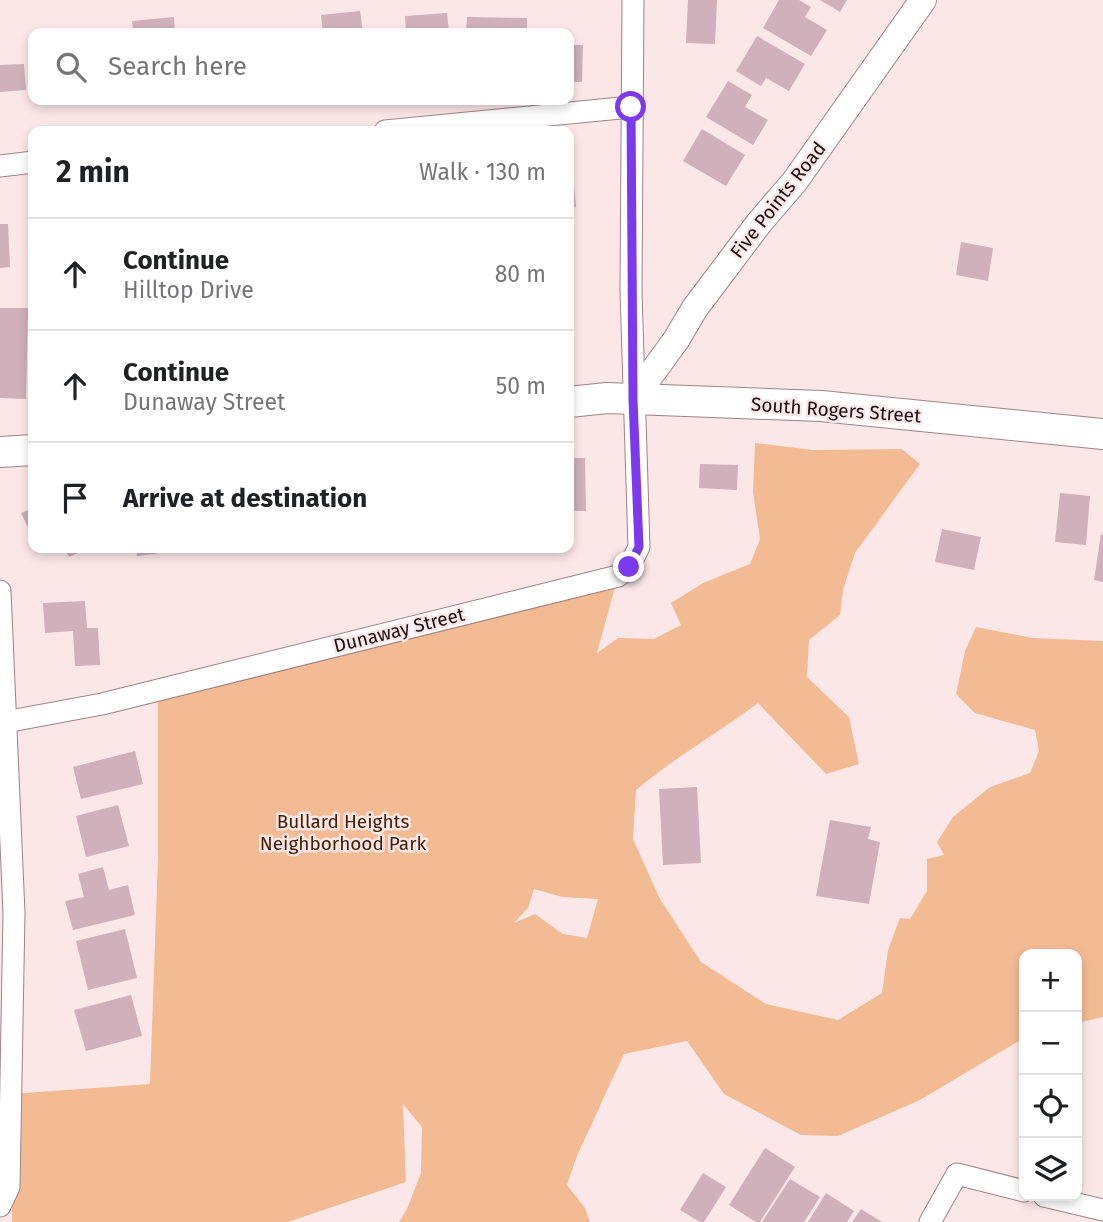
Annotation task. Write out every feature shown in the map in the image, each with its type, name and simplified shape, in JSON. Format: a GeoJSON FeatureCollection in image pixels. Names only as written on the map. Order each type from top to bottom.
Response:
{"type":"FeatureCollection","features":[{"type":"Feature","properties":{"kind":"main road","name":"South Rogers Street"},"geometry":{"type":"LineString","coordinates":[[574,401],[607,398],[821,406],[1103,434]]}},
{"type":"Feature","properties":{"kind":"main road"},"geometry":{"type":"LineString","coordinates":[[0,452],[28,450]]}},
{"type":"Feature","properties":{"kind":"street","name":"Dunaway Street"},"geometry":{"type":"LineString","coordinates":[[3,722],[102,704],[618,576],[629,567],[639,547],[633,399],[633,0]]}},
{"type":"Feature","properties":{"kind":"street","name":"Five Points Road"},"geometry":{"type":"LineString","coordinates":[[633,399],[676,340],[695,308],[759,223],[795,181],[923,0]]}},
{"type":"Feature","properties":{"kind":"street"},"geometry":{"type":"LineString","coordinates":[[437,126],[631,107]]}},
{"type":"Feature","properties":{"kind":"street"},"geometry":{"type":"LineString","coordinates":[[0,166],[28,163]]}},
{"type":"Feature","properties":{"kind":"street"},"geometry":{"type":"LineString","coordinates":[[0,591],[3,722],[14,913],[9,1187],[0,1205]]}},
{"type":"Feature","properties":{"kind":"street"},"geometry":{"type":"LineString","coordinates":[[930,1222],[957,1174],[1019,1190]]}},
{"type":"Feature","properties":{"kind":"street"},"geometry":{"type":"LineString","coordinates":[[1065,1201],[1103,1210]]}},
{"type":"Feature","properties":{"kind":"green space","name":"Bullard Heights Neighborhood Park"},"geometry":{"type":"Polygon","coordinates":[[[755,443],[813,450],[902,449],[920,464],[855,553],[843,590],[840,615],[809,640],[807,677],[849,717],[859,764],[826,774],[758,703],[636,790],[633,839],[660,899],[701,962],[766,1004],[838,1020],[882,993],[888,950],[900,918],[910,919],[927,891],[927,859],[944,855],[937,842],[953,817],[990,787],[1030,773],[1039,751],[1035,730],[975,713],[956,694],[965,651],[976,627],[1032,638],[1103,641],[1103,1017],[1082,1022],[1082,949],[1019,949],[1019,1041],[920,1100],[838,1136],[801,1135],[724,1094],[687,1041],[624,1054],[577,1156],[567,1185],[585,1208],[590,1222],[399,1222],[421,1173],[422,1127],[403,1104],[406,1182],[288,1222],[12,1222],[11,1094],[150,1084],[158,857],[158,690],[618,576],[597,653],[618,638],[654,639],[681,625],[671,603],[703,583],[750,564],[760,539],[753,492],[755,443]],[[534,889],[528,908],[514,923],[535,914],[563,934],[587,938],[598,899],[562,897],[534,889]]]}},
{"type":"Feature","properties":{"kind":"building"},"geometry":{"type":"Polygon","coordinates":[[[688,0],[717,0],[715,44],[686,43],[688,0]]]}},
{"type":"Feature","properties":{"kind":"building"},"geometry":{"type":"Polygon","coordinates":[[[779,0],[799,0],[811,7],[805,17],[827,30],[811,56],[763,28],[779,0]]]}},
{"type":"Feature","properties":{"kind":"building"},"geometry":{"type":"Polygon","coordinates":[[[820,0],[847,0],[840,12],[820,0]]]}},
{"type":"Feature","properties":{"kind":"building"},"geometry":{"type":"Polygon","coordinates":[[[360,11],[362,28],[322,28],[321,15],[360,11]]]}},
{"type":"Feature","properties":{"kind":"building"},"geometry":{"type":"Polygon","coordinates":[[[447,13],[448,28],[406,28],[405,16],[447,13]]]}},
{"type":"Feature","properties":{"kind":"building"},"geometry":{"type":"Polygon","coordinates":[[[174,17],[175,28],[133,28],[132,21],[174,17]]]}},
{"type":"Feature","properties":{"kind":"building"},"geometry":{"type":"Polygon","coordinates":[[[467,17],[527,18],[527,28],[466,28],[467,17]]]}},
{"type":"Feature","properties":{"kind":"building"},"geometry":{"type":"Polygon","coordinates":[[[757,36],[805,64],[789,91],[766,78],[761,86],[736,71],[757,36]]]}},
{"type":"Feature","properties":{"kind":"building"},"geometry":{"type":"Polygon","coordinates":[[[574,45],[583,45],[582,82],[574,82],[574,45]]]}},
{"type":"Feature","properties":{"kind":"building"},"geometry":{"type":"Polygon","coordinates":[[[24,64],[26,90],[0,92],[0,65],[24,64]]]}},
{"type":"Feature","properties":{"kind":"building"},"geometry":{"type":"Polygon","coordinates":[[[728,81],[752,95],[745,107],[768,120],[753,145],[706,117],[728,81]]]}},
{"type":"Feature","properties":{"kind":"building"},"geometry":{"type":"Polygon","coordinates":[[[702,129],[745,155],[726,186],[683,161],[702,129]]]}},
{"type":"Feature","properties":{"kind":"building"},"geometry":{"type":"Polygon","coordinates":[[[0,224],[8,224],[10,267],[0,268],[0,224]]]}},
{"type":"Feature","properties":{"kind":"building"},"geometry":{"type":"Polygon","coordinates":[[[961,242],[993,248],[988,281],[956,275],[961,242]]]}},
{"type":"Feature","properties":{"kind":"building"},"geometry":{"type":"Polygon","coordinates":[[[0,308],[28,308],[26,399],[0,398],[0,308]]]}},
{"type":"Feature","properties":{"kind":"building"},"geometry":{"type":"Polygon","coordinates":[[[574,458],[585,458],[586,511],[574,511],[574,458]]]}},
{"type":"Feature","properties":{"kind":"building"},"geometry":{"type":"Polygon","coordinates":[[[700,464],[738,465],[737,490],[699,488],[700,464]]]}},
{"type":"Feature","properties":{"kind":"building"},"geometry":{"type":"Polygon","coordinates":[[[1060,493],[1090,496],[1086,545],[1055,542],[1060,493]]]}},
{"type":"Feature","properties":{"kind":"building"},"geometry":{"type":"Polygon","coordinates":[[[28,510],[28,528],[21,513],[28,510]]]}},
{"type":"Feature","properties":{"kind":"building"},"geometry":{"type":"Polygon","coordinates":[[[942,529],[981,537],[974,570],[935,562],[942,529]]]}},
{"type":"Feature","properties":{"kind":"building"},"geometry":{"type":"Polygon","coordinates":[[[1101,534],[1103,535],[1103,582],[1094,580],[1101,534]]]}},
{"type":"Feature","properties":{"kind":"building"},"geometry":{"type":"Polygon","coordinates":[[[137,553],[162,553],[137,556],[137,553]]]}},
{"type":"Feature","properties":{"kind":"building"},"geometry":{"type":"Polygon","coordinates":[[[85,601],[87,628],[98,628],[100,665],[75,666],[73,631],[45,633],[43,603],[85,601]]]}},
{"type":"Feature","properties":{"kind":"building"},"geometry":{"type":"Polygon","coordinates":[[[135,751],[143,784],[81,799],[73,767],[135,751]]]}},
{"type":"Feature","properties":{"kind":"building"},"geometry":{"type":"Polygon","coordinates":[[[697,787],[701,863],[663,865],[659,789],[697,787]]]}},
{"type":"Feature","properties":{"kind":"building"},"geometry":{"type":"Polygon","coordinates":[[[118,805],[129,846],[86,857],[76,816],[118,805]]]}},
{"type":"Feature","properties":{"kind":"building"},"geometry":{"type":"Polygon","coordinates":[[[830,820],[871,827],[868,839],[880,842],[869,904],[816,896],[830,820]]]}},
{"type":"Feature","properties":{"kind":"building"},"geometry":{"type":"Polygon","coordinates":[[[103,867],[109,890],[128,885],[135,915],[73,930],[65,901],[84,897],[78,874],[103,867]]]}},
{"type":"Feature","properties":{"kind":"building"},"geometry":{"type":"Polygon","coordinates":[[[125,929],[137,978],[88,990],[76,941],[125,929]]]}},
{"type":"Feature","properties":{"kind":"building"},"geometry":{"type":"Polygon","coordinates":[[[131,995],[142,1036],[86,1051],[74,1010],[131,995]]]}},
{"type":"Feature","properties":{"kind":"building"},"geometry":{"type":"Polygon","coordinates":[[[765,1148],[795,1167],[760,1222],[756,1222],[729,1205],[765,1148]]]}},
{"type":"Feature","properties":{"kind":"building"},"geometry":{"type":"Polygon","coordinates":[[[703,1173],[726,1187],[704,1222],[700,1222],[680,1210],[703,1173]]]}},
{"type":"Feature","properties":{"kind":"building"},"geometry":{"type":"Polygon","coordinates":[[[790,1179],[820,1197],[804,1222],[762,1222],[790,1179]]]}},
{"type":"Feature","properties":{"kind":"building"},"geometry":{"type":"Polygon","coordinates":[[[826,1193],[854,1211],[847,1222],[808,1222],[826,1193]]]}},
{"type":"Feature","properties":{"kind":"building"},"geometry":{"type":"Polygon","coordinates":[[[861,1209],[882,1222],[852,1222],[861,1209]]]}},
{"type":"Feature","properties":{"kind":"route"},"geometry":{"type":"LineString","coordinates":[[629,567],[639,547],[631,291],[631,107]]}}]}
